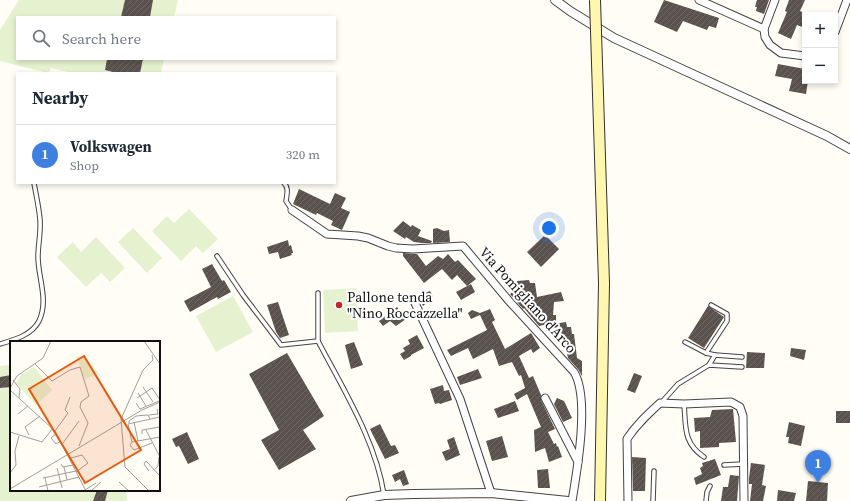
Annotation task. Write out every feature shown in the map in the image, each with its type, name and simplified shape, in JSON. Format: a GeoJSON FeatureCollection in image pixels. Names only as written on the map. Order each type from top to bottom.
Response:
{"type":"FeatureCollection","features":[{"type":"Feature","properties":{"kind":"main road"},"geometry":{"type":"LineString","coordinates":[[595,0],[604,283],[600,501]]}},
{"type":"Feature","properties":{"kind":"street"},"geometry":{"type":"LineString","coordinates":[[555,0],[614,38],[827,136],[850,149]]}},
{"type":"Feature","properties":{"kind":"street"},"geometry":{"type":"LineString","coordinates":[[699,0],[764,29]]}},
{"type":"Feature","properties":{"kind":"street"},"geometry":{"type":"LineString","coordinates":[[775,0],[764,29],[765,37],[770,45],[776,50],[785,54],[802,56]]}},
{"type":"Feature","properties":{"kind":"street"},"geometry":{"type":"LineString","coordinates":[[838,23],[846,0]]}},
{"type":"Feature","properties":{"kind":"street","name":"Via Pomigliano d'Arco"},"geometry":{"type":"LineString","coordinates":[[292,210],[327,234],[368,238],[396,248],[412,249],[463,246],[509,301],[578,377],[580,383],[581,414],[579,463],[572,501]]}},
{"type":"Feature","properties":{"kind":"street"},"geometry":{"type":"LineString","coordinates":[[414,301],[460,399],[491,493]]}},
{"type":"Feature","properties":{"kind":"street"},"geometry":{"type":"LineString","coordinates":[[545,398],[579,463]]}},
{"type":"Feature","properties":{"kind":"street"},"geometry":{"type":"LineString","coordinates":[[628,501],[627,439],[632,431],[660,403],[684,404],[731,402],[740,407],[743,416],[744,501]]}},
{"type":"Feature","properties":{"kind":"street"},"geometry":{"type":"LineString","coordinates":[[357,500],[384,496],[474,497],[491,493],[568,501]]}},
{"type":"Feature","properties":{"kind":"lane"},"geometry":{"type":"LineString","coordinates":[[13,341],[28,333],[39,322],[42,308],[43,292],[38,258],[40,221],[34,184]]}},
{"type":"Feature","properties":{"kind":"lane"},"geometry":{"type":"LineString","coordinates":[[284,184],[288,192],[286,201],[292,210]]}},
{"type":"Feature","properties":{"kind":"lane"},"geometry":{"type":"LineString","coordinates":[[216,256],[281,345],[318,341]]}},
{"type":"Feature","properties":{"kind":"lane"},"geometry":{"type":"LineString","coordinates":[[318,293],[318,341],[360,421],[381,474],[384,496]]}},
{"type":"Feature","properties":{"kind":"lane"},"geometry":{"type":"LineString","coordinates":[[706,353],[727,321],[726,314],[711,305]]}},
{"type":"Feature","properties":{"kind":"lane"},"geometry":{"type":"LineString","coordinates":[[0,344],[10,342]]}},
{"type":"Feature","properties":{"kind":"lane"},"geometry":{"type":"LineString","coordinates":[[686,342],[706,353],[742,357]]}},
{"type":"Feature","properties":{"kind":"lane"},"geometry":{"type":"LineString","coordinates":[[660,403],[678,384],[709,366],[715,355]]}},
{"type":"Feature","properties":{"kind":"lane"},"geometry":{"type":"LineString","coordinates":[[709,366],[742,367]]}},
{"type":"Feature","properties":{"kind":"lane"},"geometry":{"type":"LineString","coordinates":[[684,404],[686,433],[694,451],[704,457]]}},
{"type":"Feature","properties":{"kind":"lane"},"geometry":{"type":"LineString","coordinates":[[724,465],[744,464]]}},
{"type":"Feature","properties":{"kind":"lane"},"geometry":{"type":"LineString","coordinates":[[653,501],[654,471]]}},
{"type":"Feature","properties":{"kind":"lane"},"geometry":{"type":"LineString","coordinates":[[706,501],[707,492],[710,486]]}},
{"type":"Feature","properties":{"kind":"green space"},"geometry":{"type":"Polygon","coordinates":[[[19,0],[178,0],[174,16],[16,16],[16,60],[164,60],[161,72],[68,72],[51,68],[49,72],[44,72],[0,61],[0,30],[19,0]]]}},
{"type":"Feature","properties":{"kind":"green space"},"geometry":{"type":"Polygon","coordinates":[[[189,209],[218,239],[203,253],[196,246],[181,261],[152,231],[167,216],[174,223],[189,209]]]}},
{"type":"Feature","properties":{"kind":"green space"},"geometry":{"type":"Polygon","coordinates":[[[133,228],[162,258],[147,273],[118,242],[133,228]]]}},
{"type":"Feature","properties":{"kind":"green space"},"geometry":{"type":"Polygon","coordinates":[[[96,237],[125,268],[110,282],[101,273],[86,287],[57,257],[73,242],[81,252],[96,237]]]}},
{"type":"Feature","properties":{"kind":"green space"},"geometry":{"type":"Polygon","coordinates":[[[356,288],[358,331],[325,333],[323,290],[356,288]]]}},
{"type":"Feature","properties":{"kind":"green space"},"geometry":{"type":"Polygon","coordinates":[[[233,296],[253,332],[216,352],[196,316],[233,296]]]}},
{"type":"Feature","properties":{"kind":"green space"},"geometry":{"type":"Polygon","coordinates":[[[10,365],[10,491],[126,491],[127,501],[0,501],[0,366],[10,365]]]}},
{"type":"Feature","properties":{"kind":"building"},"geometry":{"type":"Polygon","coordinates":[[[125,0],[153,0],[150,16],[121,16],[125,0]]]}},
{"type":"Feature","properties":{"kind":"building"},"geometry":{"type":"Polygon","coordinates":[[[664,0],[719,18],[716,28],[709,26],[707,30],[683,21],[677,32],[654,22],[664,0]]]}},
{"type":"Feature","properties":{"kind":"building"},"geometry":{"type":"Polygon","coordinates":[[[757,0],[769,0],[764,14],[756,11],[757,7],[755,7],[757,0]]]}},
{"type":"Feature","properties":{"kind":"building"},"geometry":{"type":"Polygon","coordinates":[[[789,0],[805,0],[800,11],[802,12],[802,27],[797,25],[791,39],[778,33],[787,12],[785,11],[789,0]]]}},
{"type":"Feature","properties":{"kind":"building"},"geometry":{"type":"Polygon","coordinates":[[[107,60],[143,60],[140,72],[113,72],[105,70],[107,60]]]}},
{"type":"Feature","properties":{"kind":"building"},"geometry":{"type":"Polygon","coordinates":[[[778,64],[802,68],[802,84],[808,84],[806,94],[789,91],[792,79],[775,76],[778,64]]]}},
{"type":"Feature","properties":{"kind":"building"},"geometry":{"type":"Polygon","coordinates":[[[299,189],[330,204],[335,193],[346,198],[341,208],[350,212],[342,230],[331,225],[333,221],[293,204],[299,189]]]}},
{"type":"Feature","properties":{"kind":"building"},"geometry":{"type":"Polygon","coordinates":[[[403,221],[411,227],[412,225],[421,230],[418,236],[432,241],[431,243],[414,242],[406,237],[405,239],[393,231],[403,221]]]}},
{"type":"Feature","properties":{"kind":"building"},"geometry":{"type":"Polygon","coordinates":[[[437,228],[444,231],[449,230],[450,242],[433,243],[433,229],[437,228]]]}},
{"type":"Feature","properties":{"kind":"building"},"geometry":{"type":"Polygon","coordinates":[[[545,235],[559,249],[541,267],[527,252],[545,235]]]}},
{"type":"Feature","properties":{"kind":"building"},"geometry":{"type":"Polygon","coordinates":[[[288,240],[289,246],[291,245],[292,255],[280,259],[278,252],[269,254],[267,247],[288,240]]]}},
{"type":"Feature","properties":{"kind":"building"},"geometry":{"type":"Polygon","coordinates":[[[403,253],[417,254],[426,266],[438,256],[443,259],[448,254],[455,262],[458,260],[476,279],[467,286],[457,275],[452,280],[442,269],[424,283],[403,256],[403,253]]]}},
{"type":"Feature","properties":{"kind":"building"},"geometry":{"type":"Polygon","coordinates":[[[212,264],[222,281],[224,280],[231,292],[218,299],[217,297],[190,312],[184,301],[211,287],[202,269],[212,264]]]}},
{"type":"Feature","properties":{"kind":"building"},"geometry":{"type":"Polygon","coordinates":[[[529,280],[530,283],[535,283],[537,297],[561,292],[564,301],[554,302],[553,315],[556,315],[556,322],[539,326],[510,294],[516,289],[517,281],[529,280]]]}},
{"type":"Feature","properties":{"kind":"building"},"geometry":{"type":"Polygon","coordinates":[[[471,284],[475,292],[461,300],[456,292],[471,284]]]}},
{"type":"Feature","properties":{"kind":"building"},"geometry":{"type":"Polygon","coordinates":[[[430,291],[433,297],[423,306],[418,296],[430,291]]]}},
{"type":"Feature","properties":{"kind":"building"},"geometry":{"type":"Polygon","coordinates":[[[278,302],[289,335],[280,338],[276,332],[267,305],[278,302]]]}},
{"type":"Feature","properties":{"kind":"building"},"geometry":{"type":"Polygon","coordinates":[[[708,306],[724,317],[704,348],[688,338],[708,306]]]}},
{"type":"Feature","properties":{"kind":"building"},"geometry":{"type":"Polygon","coordinates":[[[397,307],[406,319],[396,326],[390,321],[383,326],[379,321],[397,307]]]}},
{"type":"Feature","properties":{"kind":"building"},"geometry":{"type":"Polygon","coordinates":[[[490,309],[495,320],[492,322],[505,349],[531,333],[540,348],[533,353],[531,349],[519,356],[529,378],[533,376],[541,395],[541,400],[555,429],[548,432],[554,444],[556,443],[557,447],[558,446],[562,457],[549,462],[545,448],[535,452],[534,430],[541,427],[527,394],[517,400],[514,394],[525,388],[521,375],[519,376],[512,362],[499,366],[493,349],[473,359],[468,348],[451,356],[447,350],[487,330],[480,315],[471,319],[468,313],[472,310],[480,313],[490,309]]]}},
{"type":"Feature","properties":{"kind":"building"},"geometry":{"type":"Polygon","coordinates":[[[566,322],[567,327],[571,327],[572,334],[574,334],[577,358],[582,361],[582,376],[568,358],[564,340],[558,335],[555,338],[550,334],[560,323],[566,322]]]}},
{"type":"Feature","properties":{"kind":"building"},"geometry":{"type":"Polygon","coordinates":[[[417,335],[424,348],[404,360],[400,354],[405,351],[403,348],[410,344],[408,340],[417,335]]]}},
{"type":"Feature","properties":{"kind":"building"},"geometry":{"type":"Polygon","coordinates":[[[354,342],[363,365],[351,369],[345,345],[354,342]]]}},
{"type":"Feature","properties":{"kind":"building"},"geometry":{"type":"Polygon","coordinates":[[[791,348],[806,350],[804,360],[790,356],[791,348]]]}},
{"type":"Feature","properties":{"kind":"building"},"geometry":{"type":"Polygon","coordinates":[[[747,352],[765,353],[764,368],[746,368],[747,352]]]}},
{"type":"Feature","properties":{"kind":"building"},"geometry":{"type":"Polygon","coordinates":[[[287,353],[324,416],[303,430],[316,449],[279,470],[261,440],[279,430],[249,374],[287,353]]]}},
{"type":"Feature","properties":{"kind":"building"},"geometry":{"type":"Polygon","coordinates":[[[478,369],[482,378],[460,385],[457,377],[478,369]]]}},
{"type":"Feature","properties":{"kind":"building"},"geometry":{"type":"Polygon","coordinates":[[[634,373],[642,376],[635,393],[627,390],[634,373]]]}},
{"type":"Feature","properties":{"kind":"building"},"geometry":{"type":"Polygon","coordinates":[[[10,375],[10,387],[0,388],[0,377],[10,375]]]}},
{"type":"Feature","properties":{"kind":"building"},"geometry":{"type":"Polygon","coordinates":[[[443,385],[444,391],[449,390],[452,400],[435,404],[430,389],[443,385]]]}},
{"type":"Feature","properties":{"kind":"building"},"geometry":{"type":"Polygon","coordinates":[[[557,398],[564,401],[572,418],[563,422],[554,404],[557,398]]]}},
{"type":"Feature","properties":{"kind":"building"},"geometry":{"type":"Polygon","coordinates":[[[515,401],[519,411],[498,418],[494,409],[515,401]]]}},
{"type":"Feature","properties":{"kind":"building"},"geometry":{"type":"Polygon","coordinates":[[[733,409],[736,442],[719,443],[719,447],[700,448],[700,431],[695,432],[694,418],[710,417],[712,410],[733,409]]]}},
{"type":"Feature","properties":{"kind":"building"},"geometry":{"type":"Polygon","coordinates":[[[836,411],[850,411],[850,423],[836,423],[836,411]]]}},
{"type":"Feature","properties":{"kind":"building"},"geometry":{"type":"Polygon","coordinates":[[[789,422],[805,426],[801,446],[788,443],[789,437],[786,437],[789,422]]]}},
{"type":"Feature","properties":{"kind":"building"},"geometry":{"type":"Polygon","coordinates":[[[380,424],[391,446],[395,445],[399,453],[385,459],[370,429],[380,424]]]}},
{"type":"Feature","properties":{"kind":"building"},"geometry":{"type":"Polygon","coordinates":[[[187,432],[199,459],[188,464],[179,446],[176,447],[172,439],[187,432]]]}},
{"type":"Feature","properties":{"kind":"building"},"geometry":{"type":"Polygon","coordinates":[[[502,436],[508,457],[492,461],[486,441],[502,436]]]}},
{"type":"Feature","properties":{"kind":"building"},"geometry":{"type":"Polygon","coordinates":[[[454,437],[460,455],[446,461],[442,452],[450,449],[447,440],[454,437]]]}},
{"type":"Feature","properties":{"kind":"building"},"geometry":{"type":"Polygon","coordinates":[[[632,457],[646,458],[645,491],[633,491],[632,457]]]}},
{"type":"Feature","properties":{"kind":"building"},"geometry":{"type":"Polygon","coordinates":[[[715,459],[721,475],[696,485],[694,478],[702,474],[700,468],[703,466],[702,463],[715,459]]]}},
{"type":"Feature","properties":{"kind":"building"},"geometry":{"type":"Polygon","coordinates":[[[751,463],[765,465],[762,485],[766,486],[763,501],[750,501],[752,484],[749,484],[749,478],[751,463]]]}},
{"type":"Feature","properties":{"kind":"building"},"geometry":{"type":"Polygon","coordinates":[[[548,469],[550,488],[538,488],[537,470],[548,469]]]}},
{"type":"Feature","properties":{"kind":"building"},"geometry":{"type":"Polygon","coordinates":[[[404,470],[409,484],[403,486],[400,479],[395,482],[392,475],[404,470]]]}},
{"type":"Feature","properties":{"kind":"building"},"geometry":{"type":"Polygon","coordinates":[[[730,475],[739,476],[737,501],[721,501],[723,487],[728,487],[730,475]]]}},
{"type":"Feature","properties":{"kind":"building"},"geometry":{"type":"Polygon","coordinates":[[[808,481],[828,483],[827,501],[806,501],[808,481]]]}},
{"type":"Feature","properties":{"kind":"building"},"geometry":{"type":"Polygon","coordinates":[[[778,490],[796,493],[794,501],[777,501],[778,490]]]}},
{"type":"Feature","properties":{"kind":"building"},"geometry":{"type":"Polygon","coordinates":[[[97,491],[108,491],[105,501],[93,501],[97,491]]]}},
{"type":"Feature","properties":{"kind":"place","name":"Pallone tenda \"Nino Roccazzella\""},"geometry":{"type":"Point","coordinates":[339,305]}},
{"type":"Feature","properties":{"kind":"place","name":"Volkswagen"},"geometry":{"type":"Point","coordinates":[818,483]}}]}
